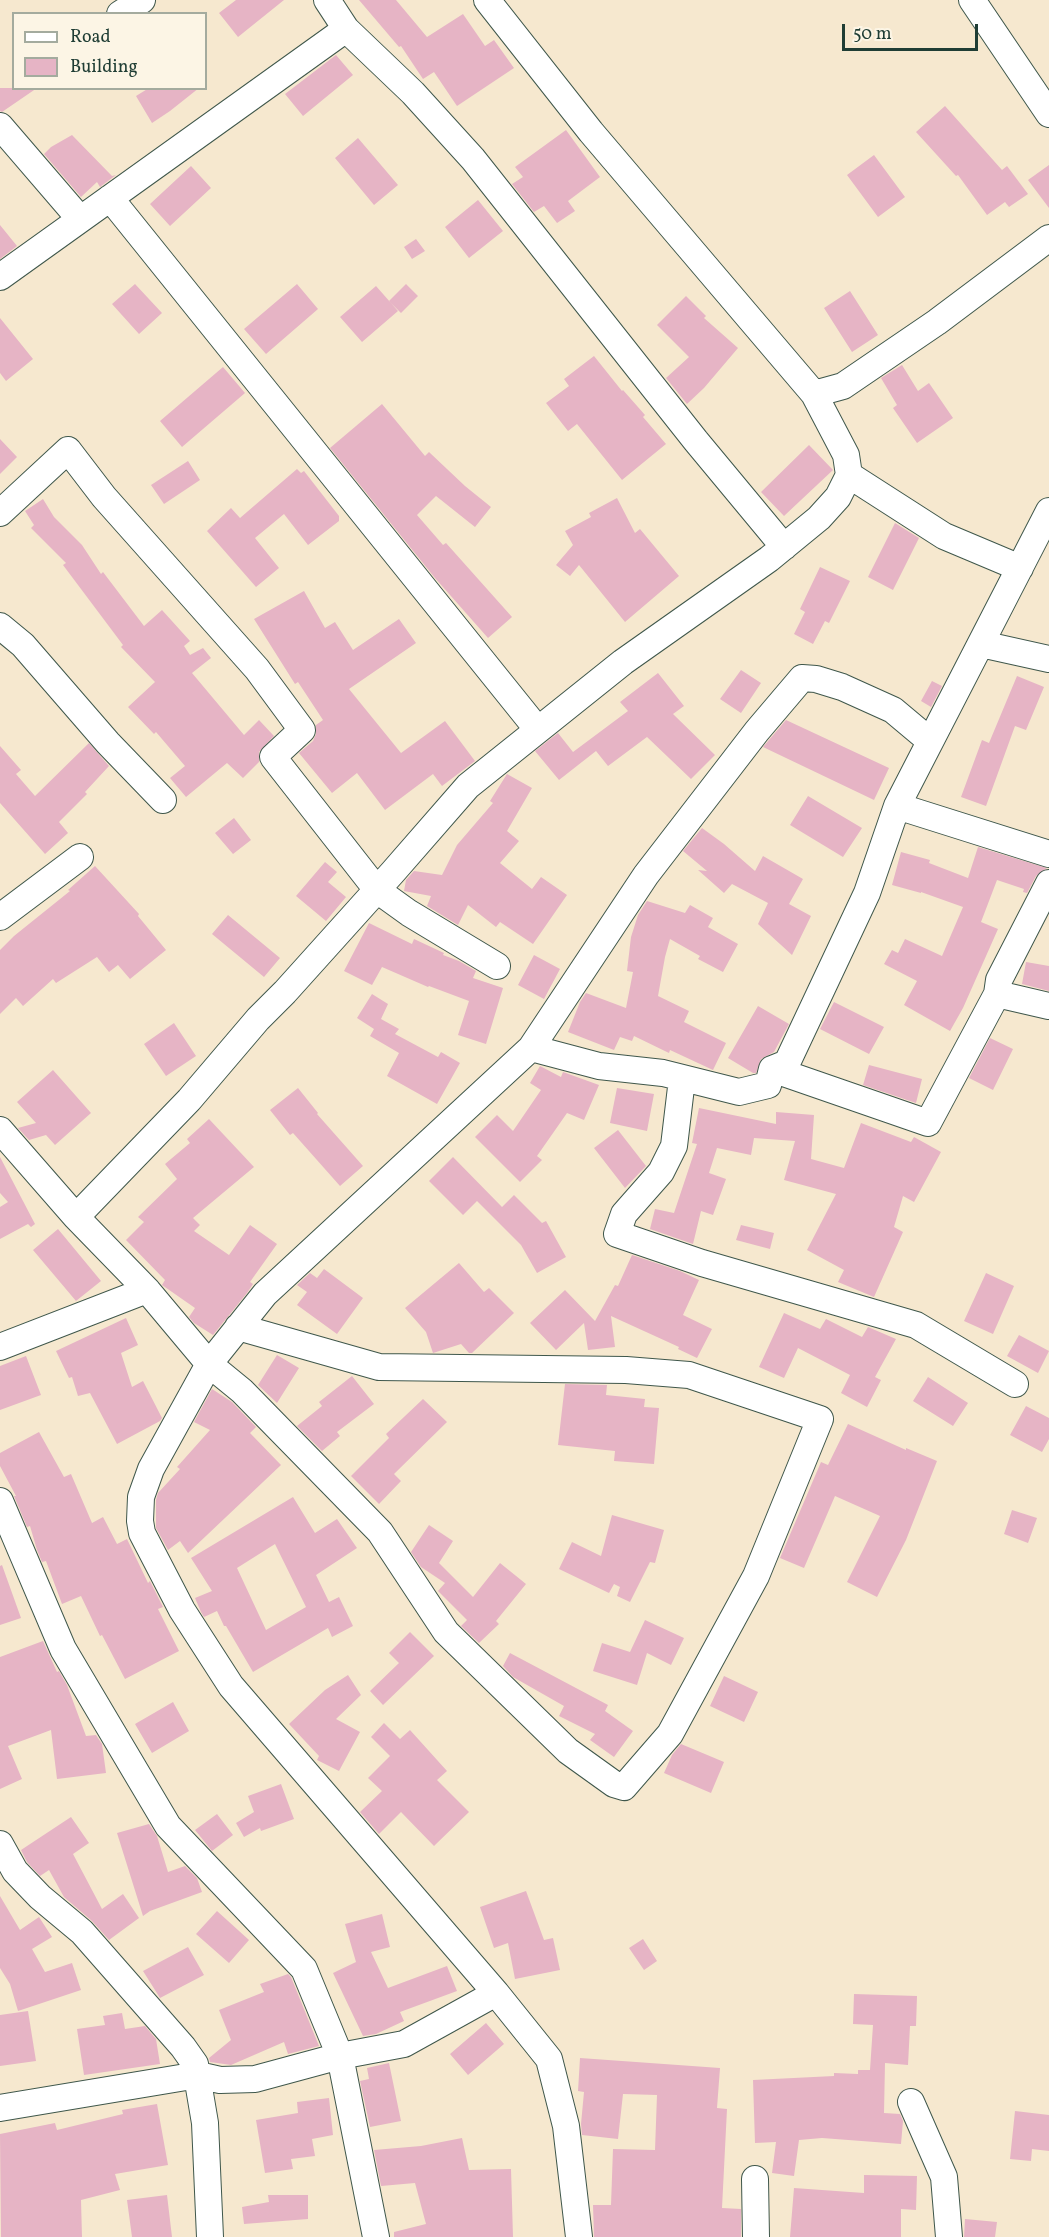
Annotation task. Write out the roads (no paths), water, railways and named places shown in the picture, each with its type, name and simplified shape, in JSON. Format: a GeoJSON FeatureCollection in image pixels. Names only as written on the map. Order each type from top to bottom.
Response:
{"type":"FeatureCollection","features":[{"type":"Feature","properties":{"kind":"street"},"geometry":{"type":"LineString","coordinates":[[123,12],[142,0]]}},
{"type":"Feature","properties":{"kind":"street"},"geometry":{"type":"LineString","coordinates":[[327,0],[346,28],[413,93],[473,159],[696,441],[784,547]]}},
{"type":"Feature","properties":{"kind":"street"},"geometry":{"type":"LineString","coordinates":[[972,0],[1049,114]]}},
{"type":"Feature","properties":{"kind":"street"},"geometry":{"type":"LineString","coordinates":[[76,1217],[189,1100],[258,1018],[285,992],[468,786],[623,662],[784,547],[819,518],[838,497],[849,475],[846,455],[814,394],[591,132],[497,4]]}},
{"type":"Feature","properties":{"kind":"street"},"geometry":{"type":"LineString","coordinates":[[0,277],[346,28]]}},
{"type":"Feature","properties":{"kind":"street"},"geometry":{"type":"LineString","coordinates":[[0,126],[80,219]]}},
{"type":"Feature","properties":{"kind":"street"},"geometry":{"type":"LineString","coordinates":[[110,198],[538,730]]}},
{"type":"Feature","properties":{"kind":"street"},"geometry":{"type":"LineString","coordinates":[[814,394],[843,386],[937,322],[1049,238]]}},
{"type":"Feature","properties":{"kind":"street"},"geometry":{"type":"LineString","coordinates":[[0,513],[68,450],[104,497],[256,669],[302,730],[273,757],[377,890],[409,913],[497,966]]}},
{"type":"Feature","properties":{"kind":"street"},"geometry":{"type":"LineString","coordinates":[[849,475],[944,536],[1020,568]]}},
{"type":"Feature","properties":{"kind":"street"},"geometry":{"type":"LineString","coordinates":[[772,1069],[788,1063],[867,893],[897,806],[1049,511]]}},
{"type":"Feature","properties":{"kind":"street"},"geometry":{"type":"LineString","coordinates":[[0,626],[23,645],[108,743],[163,800]]}},
{"type":"Feature","properties":{"kind":"street"},"geometry":{"type":"LineString","coordinates":[[981,644],[1049,658]]}},
{"type":"Feature","properties":{"kind":"street"},"geometry":{"type":"LineString","coordinates":[[579,2237],[566,2126],[549,2059],[496,1993],[231,1686],[182,1610],[142,1533],[141,1497],[151,1469],[209,1364],[238,1327],[265,1294],[531,1048],[646,875],[757,730],[802,678],[816,679],[842,687],[892,710],[930,741]]}},
{"type":"Feature","properties":{"kind":"street"},"geometry":{"type":"LineString","coordinates":[[897,806],[1049,854]]}},
{"type":"Feature","properties":{"kind":"street"},"geometry":{"type":"LineString","coordinates":[[0,917],[80,857]]}},
{"type":"Feature","properties":{"kind":"street"},"geometry":{"type":"LineString","coordinates":[[772,1069],[928,1123],[997,994],[999,980],[1049,883]]}},
{"type":"Feature","properties":{"kind":"street"},"geometry":{"type":"LineString","coordinates":[[997,994],[1049,1006]]}},
{"type":"Feature","properties":{"kind":"street"},"geometry":{"type":"LineString","coordinates":[[531,1048],[599,1066],[663,1073],[739,1092],[768,1085],[772,1069]]}},
{"type":"Feature","properties":{"kind":"street"},"geometry":{"type":"LineString","coordinates":[[682,1079],[674,1146],[661,1172],[624,1214],[617,1234],[702,1263],[916,1325],[1014,1384]]}},
{"type":"Feature","properties":{"kind":"street"},"geometry":{"type":"LineString","coordinates":[[0,1130],[76,1217],[147,1290],[209,1364],[242,1391],[380,1532],[446,1632],[567,1751],[614,1785],[624,1786],[670,1734],[756,1576],[820,1419],[689,1375],[626,1370],[379,1367],[238,1327]]}},
{"type":"Feature","properties":{"kind":"street"},"geometry":{"type":"LineString","coordinates":[[0,1347],[147,1290]]}},
{"type":"Feature","properties":{"kind":"street"},"geometry":{"type":"LineString","coordinates":[[0,1501],[63,1649],[168,1826],[304,1969],[340,2056],[376,2237]]}},
{"type":"Feature","properties":{"kind":"street"},"geometry":{"type":"LineString","coordinates":[[0,1844],[15,1870],[40,1897],[82,1932],[183,2047],[195,2064],[205,2123],[210,2237]]}},
{"type":"Feature","properties":{"kind":"street"},"geometry":{"type":"LineString","coordinates":[[0,2108],[198,2075],[220,2080],[255,2079],[340,2056],[404,2044],[496,1993]]}},
{"type":"Feature","properties":{"kind":"street"},"geometry":{"type":"LineString","coordinates":[[911,2102],[944,2177],[949,2237]]}},
{"type":"Feature","properties":{"kind":"street"},"geometry":{"type":"LineString","coordinates":[[755,2179],[756,2237]]}}]}
